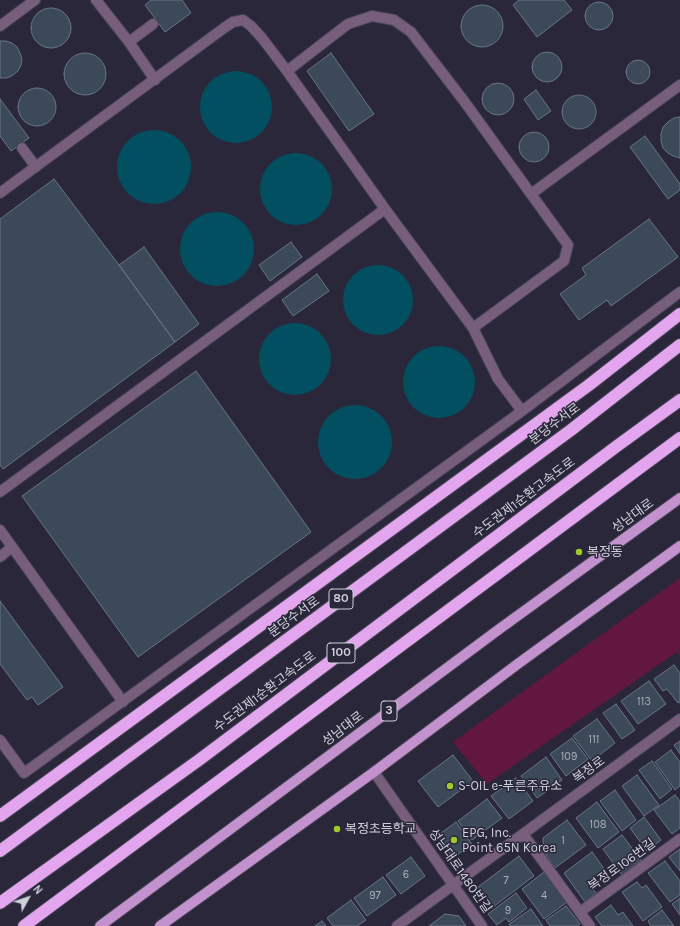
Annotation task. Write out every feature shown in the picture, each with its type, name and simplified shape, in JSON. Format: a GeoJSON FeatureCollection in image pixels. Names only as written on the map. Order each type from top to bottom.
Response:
{"type":"FeatureCollection","features":[{"type":"Feature","properties":{"kind":"highway","name":"분당수서로"},"geometry":{"type":"LineString","coordinates":[[0,816],[589,385],[680,314]]}},
{"type":"Feature","properties":{"kind":"highway","name":"분당수서로"},"geometry":{"type":"LineString","coordinates":[[0,851],[571,430],[680,345]]}},
{"type":"Feature","properties":{"kind":"highway","name":"수도권제1순환고속도로"},"geometry":{"type":"LineString","coordinates":[[0,903],[199,760],[680,400]]}},
{"type":"Feature","properties":{"kind":"highway","name":"100"},"geometry":{"type":"LineString","coordinates":[[24,926],[680,438]]}},
{"type":"Feature","properties":{"kind":"main road","name":"성남대로"},"geometry":{"type":"LineString","coordinates":[[100,926],[492,635],[680,498]]}},
{"type":"Feature","properties":{"kind":"main road"},"geometry":{"type":"LineString","coordinates":[[160,926],[374,772],[519,663],[680,546]]}},
{"type":"Feature","properties":{"kind":"street"},"geometry":{"type":"LineString","coordinates":[[0,26],[35,0]]}},
{"type":"Feature","properties":{"kind":"street"},"geometry":{"type":"LineString","coordinates":[[96,0],[129,42],[155,80]]}},
{"type":"Feature","properties":{"kind":"street"},"geometry":{"type":"LineString","coordinates":[[287,71],[348,24],[372,16],[394,20],[411,32],[464,101],[568,245],[564,261],[473,328]]}},
{"type":"Feature","properties":{"kind":"street"},"geometry":{"type":"LineString","coordinates":[[0,193],[233,22],[243,20],[262,38],[287,71],[385,209],[473,328],[498,379],[522,411]]}},
{"type":"Feature","properties":{"kind":"street"},"geometry":{"type":"LineString","coordinates":[[129,42],[153,24]]}},
{"type":"Feature","properties":{"kind":"street"},"geometry":{"type":"LineString","coordinates":[[531,194],[680,85]]}},
{"type":"Feature","properties":{"kind":"street"},"geometry":{"type":"LineString","coordinates":[[22,148],[36,166]]}},
{"type":"Feature","properties":{"kind":"street"},"geometry":{"type":"LineString","coordinates":[[0,492],[385,209]]}},
{"type":"Feature","properties":{"kind":"street"},"geometry":{"type":"LineString","coordinates":[[0,740],[24,773],[522,411],[680,292]]}},
{"type":"Feature","properties":{"kind":"street"},"geometry":{"type":"LineString","coordinates":[[0,530],[123,702]]}},
{"type":"Feature","properties":{"kind":"street"},"geometry":{"type":"LineString","coordinates":[[0,557],[12,547]]}},
{"type":"Feature","properties":{"kind":"street","name":"복정로"},"geometry":{"type":"LineString","coordinates":[[397,926],[680,719]]}},
{"type":"Feature","properties":{"kind":"street","name":"성남대로1480번길"},"geometry":{"type":"LineString","coordinates":[[374,772],[482,926]]}},
{"type":"Feature","properties":{"kind":"street"},"geometry":{"type":"LineString","coordinates":[[523,834],[590,926]]}},
{"type":"Feature","properties":{"kind":"street","name":"복정로106번길"},"geometry":{"type":"LineString","coordinates":[[580,912],[680,839]]}},
{"type":"Feature","properties":{"kind":"shaded area"},"geometry":{"type":"Polygon","coordinates":[[[680,578],[680,656],[677,652],[487,784],[453,742],[680,578]]]}},
{"type":"Feature","properties":{"kind":"water"},"geometry":{"type":"Polygon","coordinates":[[[236,71],[250,74],[262,81],[269,93],[272,107],[269,121],[262,133],[250,140],[236,143],[222,140],[210,133],[203,121],[200,107],[203,93],[210,81],[222,74],[236,71]]]}},
{"type":"Feature","properties":{"kind":"water"},"geometry":{"type":"Polygon","coordinates":[[[154,130],[168,133],[180,141],[188,153],[191,167],[188,181],[180,193],[168,201],[154,204],[140,201],[128,193],[120,181],[117,167],[120,153],[128,141],[140,133],[154,130]]]}},
{"type":"Feature","properties":{"kind":"water"},"geometry":{"type":"Polygon","coordinates":[[[289,153],[303,153],[310,155],[322,163],[330,175],[332,189],[330,203],[322,215],[310,223],[303,225],[289,225],[282,223],[270,215],[262,203],[260,196],[260,182],[262,175],[270,163],[282,155],[289,153]]]}},
{"type":"Feature","properties":{"kind":"water"},"geometry":{"type":"Polygon","coordinates":[[[217,212],[231,215],[243,223],[251,235],[254,249],[251,263],[243,275],[231,283],[217,286],[203,283],[191,275],[183,263],[180,249],[183,235],[191,223],[203,215],[217,212]]]}},
{"type":"Feature","properties":{"kind":"water"},"geometry":{"type":"Polygon","coordinates":[[[371,265],[385,265],[398,271],[407,280],[411,286],[413,300],[411,314],[403,325],[392,333],[385,335],[371,335],[364,333],[353,325],[345,314],[343,307],[343,293],[345,286],[353,275],[364,267],[371,265]]]}},
{"type":"Feature","properties":{"kind":"water"},"geometry":{"type":"Polygon","coordinates":[[[295,323],[315,329],[325,339],[331,359],[325,379],[315,389],[295,395],[275,389],[265,379],[259,359],[265,339],[275,329],[295,323]]]}},
{"type":"Feature","properties":{"kind":"water"},"geometry":{"type":"Polygon","coordinates":[[[439,346],[459,352],[469,362],[475,382],[469,402],[459,412],[439,418],[419,412],[409,402],[403,382],[409,362],[419,352],[439,346]]]}},
{"type":"Feature","properties":{"kind":"water"},"geometry":{"type":"Polygon","coordinates":[[[355,405],[369,408],[381,416],[389,428],[392,442],[389,456],[381,468],[369,476],[355,479],[341,476],[329,468],[321,456],[318,442],[321,428],[329,416],[341,408],[355,405]]]}},
{"type":"Feature","properties":{"kind":"building"},"geometry":{"type":"Polygon","coordinates":[[[151,0],[182,0],[191,13],[165,32],[145,5],[151,0]]]}},
{"type":"Feature","properties":{"kind":"building"},"geometry":{"type":"Polygon","coordinates":[[[519,0],[564,0],[572,10],[537,37],[513,5],[519,0]]]}},
{"type":"Feature","properties":{"kind":"building"},"geometry":{"type":"Polygon","coordinates":[[[599,2],[609,6],[613,16],[609,26],[599,30],[589,26],[585,16],[589,6],[599,2]]]}},
{"type":"Feature","properties":{"kind":"building"},"geometry":{"type":"Polygon","coordinates":[[[482,5],[497,11],[503,26],[497,41],[482,47],[467,41],[461,26],[467,11],[482,5]]]}},
{"type":"Feature","properties":{"kind":"building"},"geometry":{"type":"Polygon","coordinates":[[[47,8],[55,8],[62,11],[68,17],[71,28],[68,39],[62,45],[55,48],[47,48],[40,45],[34,39],[31,32],[31,24],[34,17],[40,11],[47,8]]]}},
{"type":"Feature","properties":{"kind":"building"},"geometry":{"type":"Polygon","coordinates":[[[0,41],[12,43],[17,47],[22,59],[18,71],[7,78],[0,78],[0,41]]]}},
{"type":"Feature","properties":{"kind":"building"},"geometry":{"type":"Polygon","coordinates":[[[547,52],[553,53],[561,61],[561,73],[553,81],[547,82],[541,81],[533,73],[532,67],[533,61],[541,53],[547,52]]]}},
{"type":"Feature","properties":{"kind":"building"},"geometry":{"type":"Polygon","coordinates":[[[85,53],[100,59],[106,74],[100,89],[85,95],[70,89],[64,74],[70,59],[85,53]]]}},
{"type":"Feature","properties":{"kind":"building"},"geometry":{"type":"Polygon","coordinates":[[[331,53],[374,114],[349,131],[307,71],[331,53]]]}},
{"type":"Feature","properties":{"kind":"building"},"geometry":{"type":"Polygon","coordinates":[[[638,60],[647,63],[650,72],[647,81],[638,84],[629,81],[626,72],[629,63],[638,60]]]}},
{"type":"Feature","properties":{"kind":"building"},"geometry":{"type":"Polygon","coordinates":[[[498,83],[504,84],[511,90],[514,99],[513,105],[507,112],[498,115],[492,114],[485,108],[482,99],[483,93],[489,86],[498,83]]]}},
{"type":"Feature","properties":{"kind":"building"},"geometry":{"type":"Polygon","coordinates":[[[33,88],[41,88],[51,93],[55,100],[55,114],[51,121],[41,126],[33,126],[23,121],[21,118],[18,111],[18,103],[23,93],[26,91],[33,88]]]}},
{"type":"Feature","properties":{"kind":"building"},"geometry":{"type":"Polygon","coordinates":[[[536,90],[551,111],[538,120],[524,99],[536,90]]]}},
{"type":"Feature","properties":{"kind":"building"},"geometry":{"type":"Polygon","coordinates":[[[579,95],[591,100],[596,112],[591,124],[579,129],[567,124],[562,112],[567,100],[579,95]]]}},
{"type":"Feature","properties":{"kind":"building"},"geometry":{"type":"Polygon","coordinates":[[[0,99],[29,138],[11,151],[0,136],[0,99]]]}},
{"type":"Feature","properties":{"kind":"building"},"geometry":{"type":"Polygon","coordinates":[[[680,117],[680,158],[673,156],[663,148],[661,134],[663,127],[668,122],[674,118],[680,117]]]}},
{"type":"Feature","properties":{"kind":"building"},"geometry":{"type":"Polygon","coordinates":[[[534,132],[545,136],[549,147],[545,158],[534,162],[523,158],[519,147],[523,136],[534,132]]]}},
{"type":"Feature","properties":{"kind":"building"},"geometry":{"type":"Polygon","coordinates":[[[645,136],[680,184],[680,190],[668,199],[630,147],[645,136]]]}},
{"type":"Feature","properties":{"kind":"building"},"geometry":{"type":"Polygon","coordinates":[[[54,179],[175,342],[3,469],[0,465],[0,219],[54,179]]]}},
{"type":"Feature","properties":{"kind":"building"},"geometry":{"type":"Polygon","coordinates":[[[649,219],[678,257],[611,306],[607,300],[579,320],[560,294],[586,275],[582,268],[649,219]]]}},
{"type":"Feature","properties":{"kind":"building"},"geometry":{"type":"Polygon","coordinates":[[[291,242],[302,257],[270,281],[259,265],[291,242]]]}},
{"type":"Feature","properties":{"kind":"building"},"geometry":{"type":"Polygon","coordinates":[[[144,247],[199,324],[175,342],[119,265],[144,247]]]}},
{"type":"Feature","properties":{"kind":"building"},"geometry":{"type":"Polygon","coordinates":[[[317,274],[329,291],[293,316],[282,300],[317,274]]]}},
{"type":"Feature","properties":{"kind":"building"},"geometry":{"type":"Polygon","coordinates":[[[196,371],[311,532],[138,657],[22,496],[196,371]]]}},
{"type":"Feature","properties":{"kind":"building"},"geometry":{"type":"Polygon","coordinates":[[[0,601],[63,687],[38,705],[32,697],[27,700],[0,664],[0,601]]]}},
{"type":"Feature","properties":{"kind":"building"},"geometry":{"type":"Polygon","coordinates":[[[674,665],[680,673],[680,702],[678,703],[667,689],[663,691],[654,679],[674,665]]]}},
{"type":"Feature","properties":{"kind":"building"},"geometry":{"type":"Polygon","coordinates":[[[649,681],[666,704],[638,724],[621,701],[649,681]]]}},
{"type":"Feature","properties":{"kind":"building"},"geometry":{"type":"Polygon","coordinates":[[[616,704],[635,730],[622,739],[603,713],[616,704]]]}},
{"type":"Feature","properties":{"kind":"building"},"geometry":{"type":"Polygon","coordinates":[[[597,719],[615,743],[592,761],[573,736],[597,719]]]}},
{"type":"Feature","properties":{"kind":"building"},"geometry":{"type":"Polygon","coordinates":[[[572,738],[588,759],[566,776],[550,754],[572,738]]]}},
{"type":"Feature","properties":{"kind":"building"},"geometry":{"type":"Polygon","coordinates":[[[680,741],[680,754],[674,745],[680,741]]]}},
{"type":"Feature","properties":{"kind":"building"},"geometry":{"type":"Polygon","coordinates":[[[671,750],[680,762],[680,786],[675,790],[655,762],[671,750]]]}},
{"type":"Feature","properties":{"kind":"building"},"geometry":{"type":"Polygon","coordinates":[[[453,755],[473,781],[438,807],[418,781],[453,755]]]}},
{"type":"Feature","properties":{"kind":"building"},"geometry":{"type":"Polygon","coordinates":[[[546,757],[562,780],[537,798],[521,776],[546,757]]]}},
{"type":"Feature","properties":{"kind":"building"},"geometry":{"type":"Polygon","coordinates":[[[652,761],[672,789],[660,799],[639,770],[652,761]]]}},
{"type":"Feature","properties":{"kind":"building"},"geometry":{"type":"Polygon","coordinates":[[[637,775],[659,805],[644,816],[622,786],[637,775]]]}},
{"type":"Feature","properties":{"kind":"building"},"geometry":{"type":"Polygon","coordinates":[[[516,778],[533,801],[509,819],[491,796],[516,778]]]}},
{"type":"Feature","properties":{"kind":"building"},"geometry":{"type":"Polygon","coordinates":[[[615,790],[636,820],[622,831],[600,801],[615,790]]]}},
{"type":"Feature","properties":{"kind":"building"},"geometry":{"type":"Polygon","coordinates":[[[675,795],[680,801],[680,828],[672,834],[654,810],[675,795]]]}},
{"type":"Feature","properties":{"kind":"building"},"geometry":{"type":"Polygon","coordinates":[[[487,799],[502,818],[472,840],[458,821],[487,799]]]}},
{"type":"Feature","properties":{"kind":"building"},"geometry":{"type":"Polygon","coordinates":[[[597,802],[619,832],[598,848],[576,818],[597,802]]]}},
{"type":"Feature","properties":{"kind":"building"},"geometry":{"type":"Polygon","coordinates":[[[644,817],[661,840],[647,851],[630,828],[644,817]]]}},
{"type":"Feature","properties":{"kind":"building"},"geometry":{"type":"Polygon","coordinates":[[[567,820],[586,845],[555,868],[544,852],[543,838],[567,820]]]}},
{"type":"Feature","properties":{"kind":"building","name":"EPG, Inc. Point 65N Korea"},"geometry":{"type":"Polygon","coordinates":[[[456,822],[472,844],[453,858],[437,836],[456,822]]]}},
{"type":"Feature","properties":{"kind":"building"},"geometry":{"type":"Polygon","coordinates":[[[622,835],[641,860],[622,875],[603,849],[622,835]]]}},
{"type":"Feature","properties":{"kind":"building"},"geometry":{"type":"Polygon","coordinates":[[[680,849],[680,871],[669,857],[680,849]]]}},
{"type":"Feature","properties":{"kind":"building"},"geometry":{"type":"Polygon","coordinates":[[[592,852],[605,870],[588,882],[596,893],[585,902],[564,873],[592,852]]]}},
{"type":"Feature","properties":{"kind":"building"},"geometry":{"type":"Polygon","coordinates":[[[519,856],[534,876],[493,907],[478,887],[519,856]]]}},
{"type":"Feature","properties":{"kind":"building"},"geometry":{"type":"Polygon","coordinates":[[[411,857],[425,876],[401,894],[386,875],[411,857]]]}},
{"type":"Feature","properties":{"kind":"building"},"geometry":{"type":"Polygon","coordinates":[[[665,861],[680,881],[680,895],[670,902],[648,873],[665,861]]]}},
{"type":"Feature","properties":{"kind":"building"},"geometry":{"type":"Polygon","coordinates":[[[544,872],[567,902],[544,919],[522,889],[544,872]]]}},
{"type":"Feature","properties":{"kind":"building"},"geometry":{"type":"Polygon","coordinates":[[[383,877],[396,895],[367,916],[354,898],[383,877]]]}},
{"type":"Feature","properties":{"kind":"building"},"geometry":{"type":"Polygon","coordinates":[[[637,882],[642,888],[646,885],[662,907],[643,921],[622,892],[637,882]]]}},
{"type":"Feature","properties":{"kind":"building"},"geometry":{"type":"Polygon","coordinates":[[[516,893],[527,908],[509,922],[506,918],[497,925],[488,914],[516,893]]]}},
{"type":"Feature","properties":{"kind":"building"},"geometry":{"type":"Polygon","coordinates":[[[680,898],[680,915],[672,904],[680,898]]]}},
{"type":"Feature","properties":{"kind":"building"},"geometry":{"type":"Polygon","coordinates":[[[351,900],[366,920],[357,926],[333,926],[327,918],[351,900]]]}},
{"type":"Feature","properties":{"kind":"building"},"geometry":{"type":"Polygon","coordinates":[[[611,905],[618,915],[623,912],[633,926],[602,926],[595,917],[611,905]]]}},
{"type":"Feature","properties":{"kind":"building"},"geometry":{"type":"Polygon","coordinates":[[[566,906],[580,924],[577,926],[550,926],[546,920],[566,906]]]}},
{"type":"Feature","properties":{"kind":"building"},"geometry":{"type":"Polygon","coordinates":[[[531,909],[543,926],[510,926],[509,924],[531,909]]]}},
{"type":"Feature","properties":{"kind":"building"},"geometry":{"type":"Polygon","coordinates":[[[662,910],[674,926],[651,926],[648,921],[662,910]]]}},
{"type":"Feature","properties":{"kind":"building"},"geometry":{"type":"Polygon","coordinates":[[[445,914],[459,916],[466,926],[429,926],[445,914]]]}},
{"type":"Feature","properties":{"kind":"building"},"geometry":{"type":"Polygon","coordinates":[[[322,921],[326,926],[315,926],[322,921]]]}},
{"type":"Feature","properties":{"kind":"place","name":"복정동"},"geometry":{"type":"Point","coordinates":[579,552]}},
{"type":"Feature","properties":{"kind":"place","name":"S-OIL e-푸른주유소"},"geometry":{"type":"Point","coordinates":[450,786]}},
{"type":"Feature","properties":{"kind":"place","name":"복정초등학교"},"geometry":{"type":"Point","coordinates":[337,829]}},
{"type":"Feature","properties":{"kind":"place","name":"EPG, Inc. Point 65N Korea"},"geometry":{"type":"Point","coordinates":[454,840]}}]}
